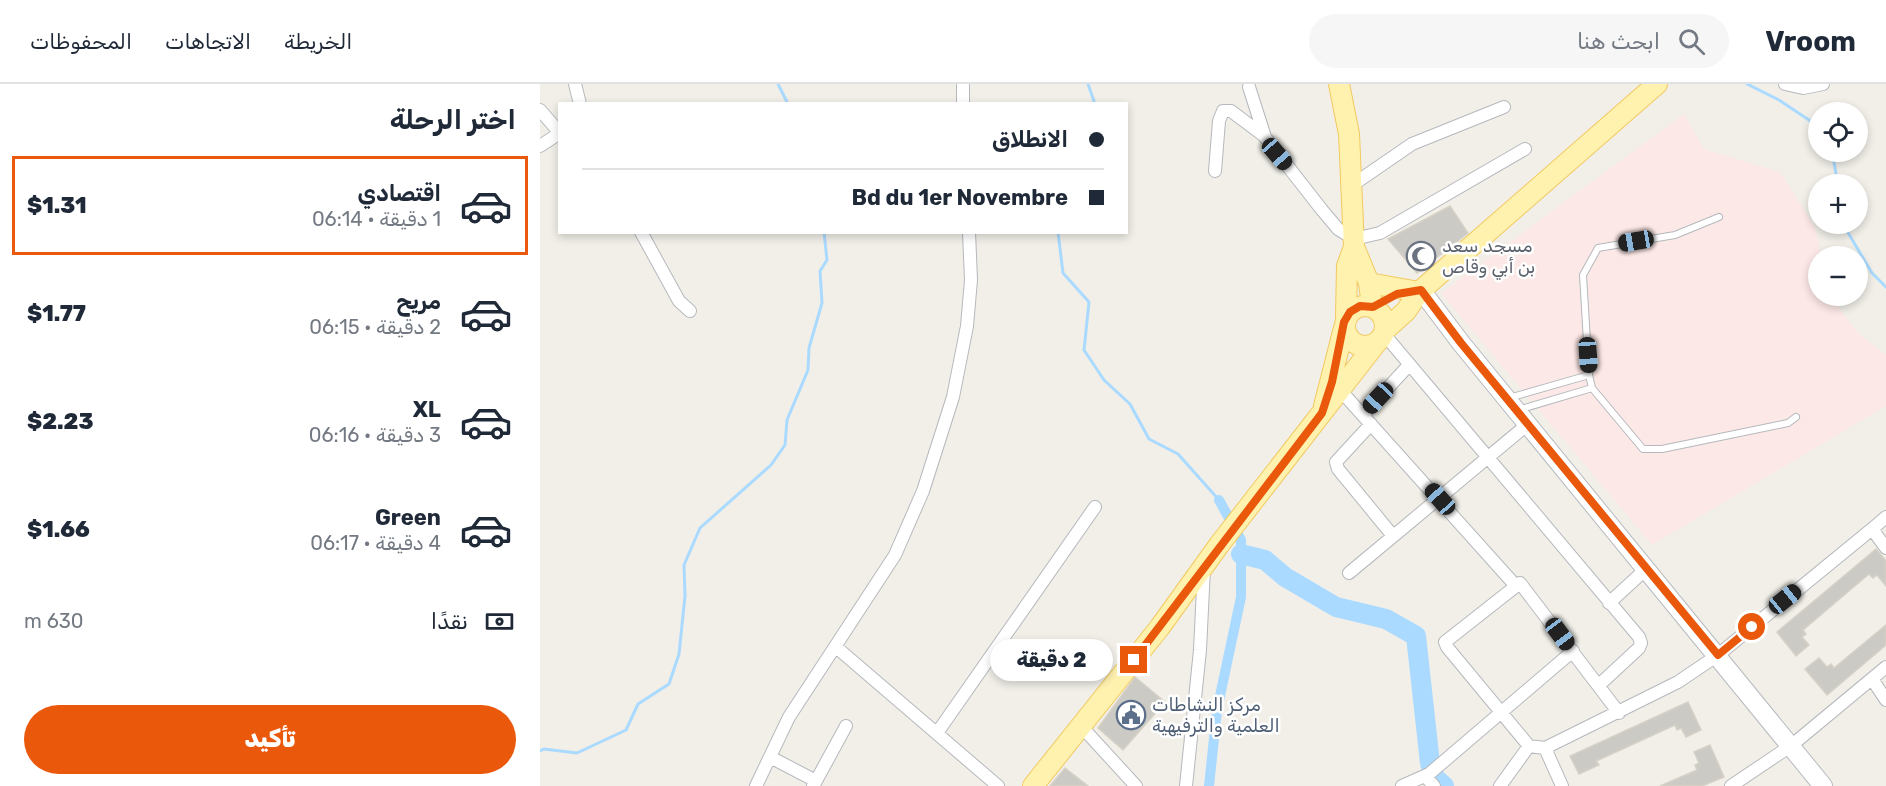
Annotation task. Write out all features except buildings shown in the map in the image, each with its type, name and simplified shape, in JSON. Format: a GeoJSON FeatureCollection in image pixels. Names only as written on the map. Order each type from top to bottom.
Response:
{"type":"FeatureCollection","features":[{"type":"Feature","properties":{"kind":"main road"},"geometry":{"type":"LineString","coordinates":[[1339,84],[1349,134],[1354,243],[1369,283],[1372,307],[1383,316],[1382,335]]}},
{"type":"Feature","properties":{"kind":"main road"},"geometry":{"type":"LineString","coordinates":[[1033,786],[1341,391],[1382,335],[1406,311],[1420,291],[1657,84]]}},
{"type":"Feature","properties":{"kind":"main road"},"geometry":{"type":"LineString","coordinates":[[1322,413],[1345,322],[1347,266],[1354,243]]}},
{"type":"Feature","properties":{"kind":"main road"},"geometry":{"type":"LineString","coordinates":[[1369,283],[1420,291]]}},
{"type":"Feature","properties":{"kind":"main road"},"geometry":{"type":"LineString","coordinates":[[1345,322],[1360,306],[1372,307],[1397,294],[1420,291]]}},
{"type":"Feature","properties":{"kind":"main road"},"geometry":{"type":"LineString","coordinates":[[1345,322],[1354,343],[1366,346],[1382,335]]}},
{"type":"Feature","properties":{"kind":"street"},"geometry":{"type":"LineString","coordinates":[[575,84],[580,102]]}},
{"type":"Feature","properties":{"kind":"street"},"geometry":{"type":"LineString","coordinates":[[963,84],[963,102]]}},
{"type":"Feature","properties":{"kind":"street"},"geometry":{"type":"LineString","coordinates":[[1785,84],[1803,88],[1823,84]]}},
{"type":"Feature","properties":{"kind":"street"},"geometry":{"type":"LineString","coordinates":[[1249,87],[1265,136]]}},
{"type":"Feature","properties":{"kind":"street"},"geometry":{"type":"LineString","coordinates":[[1351,186],[1412,144],[1504,107]]}},
{"type":"Feature","properties":{"kind":"street"},"geometry":{"type":"LineString","coordinates":[[540,110],[558,132]]}},
{"type":"Feature","properties":{"kind":"street"},"geometry":{"type":"LineString","coordinates":[[1215,171],[1219,121],[1223,111],[1231,111],[1265,136],[1322,210],[1354,243],[1380,234],[1525,149]]}},
{"type":"Feature","properties":{"kind":"street"},"geometry":{"type":"LineString","coordinates":[[540,129],[558,132]]}},
{"type":"Feature","properties":{"kind":"street"},"geometry":{"type":"LineString","coordinates":[[540,147],[558,132]]}},
{"type":"Feature","properties":{"kind":"street"},"geometry":{"type":"LineString","coordinates":[[642,234],[679,301],[690,311]]}},
{"type":"Feature","properties":{"kind":"street"},"geometry":{"type":"LineString","coordinates":[[756,786],[789,717],[895,555],[923,491],[953,397],[967,326],[970,280],[969,234]]}},
{"type":"Feature","properties":{"kind":"street"},"geometry":{"type":"LineString","coordinates":[[1420,291],[1792,745],[1823,786]]}},
{"type":"Feature","properties":{"kind":"street"},"geometry":{"type":"LineString","coordinates":[[1382,335],[1641,643],[1639,648],[1599,685]]}},
{"type":"Feature","properties":{"kind":"street"},"geometry":{"type":"LineString","coordinates":[[1393,536],[1338,469],[1336,462],[1409,365]]}},
{"type":"Feature","properties":{"kind":"street"},"geometry":{"type":"LineString","coordinates":[[1341,391],[1515,585]]}},
{"type":"Feature","properties":{"kind":"street"},"geometry":{"type":"LineString","coordinates":[[1349,573],[1487,459],[1518,411]]}},
{"type":"Feature","properties":{"kind":"street"},"geometry":{"type":"LineString","coordinates":[[937,733],[1095,507]]}},
{"type":"Feature","properties":{"kind":"street"},"geometry":{"type":"LineString","coordinates":[[1619,713],[1522,584],[1515,585],[1445,642],[1499,712],[1529,746],[1545,748],[1619,713],[1678,682],[1718,655],[1886,517]]}},
{"type":"Feature","properties":{"kind":"street"},"geometry":{"type":"LineString","coordinates":[[1872,529],[1886,548]]}},
{"type":"Feature","properties":{"kind":"street"},"geometry":{"type":"LineString","coordinates":[[1186,786],[1200,650],[1204,567]]}},
{"type":"Feature","properties":{"kind":"street"},"geometry":{"type":"LineString","coordinates":[[1609,603],[1646,569]]}},
{"type":"Feature","properties":{"kind":"street"},"geometry":{"type":"LineString","coordinates":[[836,646],[998,786]]}},
{"type":"Feature","properties":{"kind":"street"},"geometry":{"type":"LineString","coordinates":[[1402,786],[1431,776],[1499,712],[1573,651]]}},
{"type":"Feature","properties":{"kind":"street"},"geometry":{"type":"LineString","coordinates":[[1731,786],[1792,745],[1886,667]]}},
{"type":"Feature","properties":{"kind":"street"},"geometry":{"type":"LineString","coordinates":[[1872,679],[1886,700]]}},
{"type":"Feature","properties":{"kind":"street"},"geometry":{"type":"LineString","coordinates":[[770,757],[815,784],[846,726]]}},
{"type":"Feature","properties":{"kind":"street"},"geometry":{"type":"LineString","coordinates":[[1081,726],[1136,786]]}},
{"type":"Feature","properties":{"kind":"street"},"geometry":{"type":"LineString","coordinates":[[1500,786],[1529,746]]}},
{"type":"Feature","properties":{"kind":"street"},"geometry":{"type":"LineString","coordinates":[[1545,748],[1562,786]]}},
{"type":"Feature","properties":{"kind":"lane"},"geometry":{"type":"LineString","coordinates":[[1719,217],[1674,235],[1598,248],[1582,275],[1589,375],[1593,388],[1643,449],[1662,449],[1788,423],[1796,417]]}},
{"type":"Feature","properties":{"kind":"lane"},"geometry":{"type":"LineString","coordinates":[[1518,411],[1589,375]]}},
{"type":"Feature","properties":{"kind":"lane"},"geometry":{"type":"LineString","coordinates":[[1518,411],[1593,388]]}},
{"type":"Feature","properties":{"kind":"shaded area"},"geometry":{"type":"Polygon","coordinates":[[[1684,114],[1704,149],[1780,172],[1808,216],[1808,234],[1816,234],[1819,246],[1808,246],[1808,306],[1838,306],[1857,332],[1886,355],[1886,406],[1652,545],[1441,293],[1684,114]]]}},
{"type":"Feature","properties":{"kind":"waterway"},"geometry":{"type":"LineString","coordinates":[[778,84],[787,102]]}},
{"type":"Feature","properties":{"kind":"waterway"},"geometry":{"type":"LineString","coordinates":[[1088,84],[1094,102]]}},
{"type":"Feature","properties":{"kind":"waterway"},"geometry":{"type":"LineString","coordinates":[[1747,84],[1779,100],[1808,119]]}},
{"type":"Feature","properties":{"kind":"waterway"},"geometry":{"type":"LineString","coordinates":[[1834,162],[1836,174]]}},
{"type":"Feature","properties":{"kind":"waterway"},"geometry":{"type":"LineString","coordinates":[[540,751],[544,749],[577,753],[626,730],[638,704],[669,684],[679,654],[685,596],[684,565],[700,528],[771,465],[785,445],[787,420],[808,370],[809,348],[822,303],[820,271],[827,260],[824,234]]}},
{"type":"Feature","properties":{"kind":"waterway"},"geometry":{"type":"LineString","coordinates":[[1058,234],[1063,273],[1089,302],[1084,350],[1104,380],[1130,404],[1149,439],[1178,454],[1219,500]]}},
{"type":"Feature","properties":{"kind":"waterway"},"geometry":{"type":"LineString","coordinates":[[1849,234],[1872,273],[1886,287]]}},
{"type":"Feature","properties":{"kind":"waterway"},"geometry":{"type":"LineString","coordinates":[[1209,786],[1217,710],[1241,597],[1241,540],[1219,500]]}},
{"type":"Feature","properties":{"kind":"waterway"},"geometry":{"type":"LineString","coordinates":[[1241,554],[1265,560],[1285,577],[1336,607],[1386,619],[1416,636],[1430,763],[1435,778],[1444,786]]}},
{"type":"Feature","properties":{"kind":"place","name":"مسجد سعد بن أبي وقاص"},"geometry":{"type":"Point","coordinates":[1421,256]}},
{"type":"Feature","properties":{"kind":"place","name":"مركز النشاطات العلمية والترفيهية"},"geometry":{"type":"Point","coordinates":[1131,715]}},
{"type":"Feature","properties":{"kind":"route"},"geometry":{"type":"LineString","coordinates":[[1134,660],[1219,545],[1322,413],[1332,382],[1346,316],[1360,306],[1373,307],[1388,297],[1421,290],[1461,343],[1718,655],[1752,627]]}}]}
